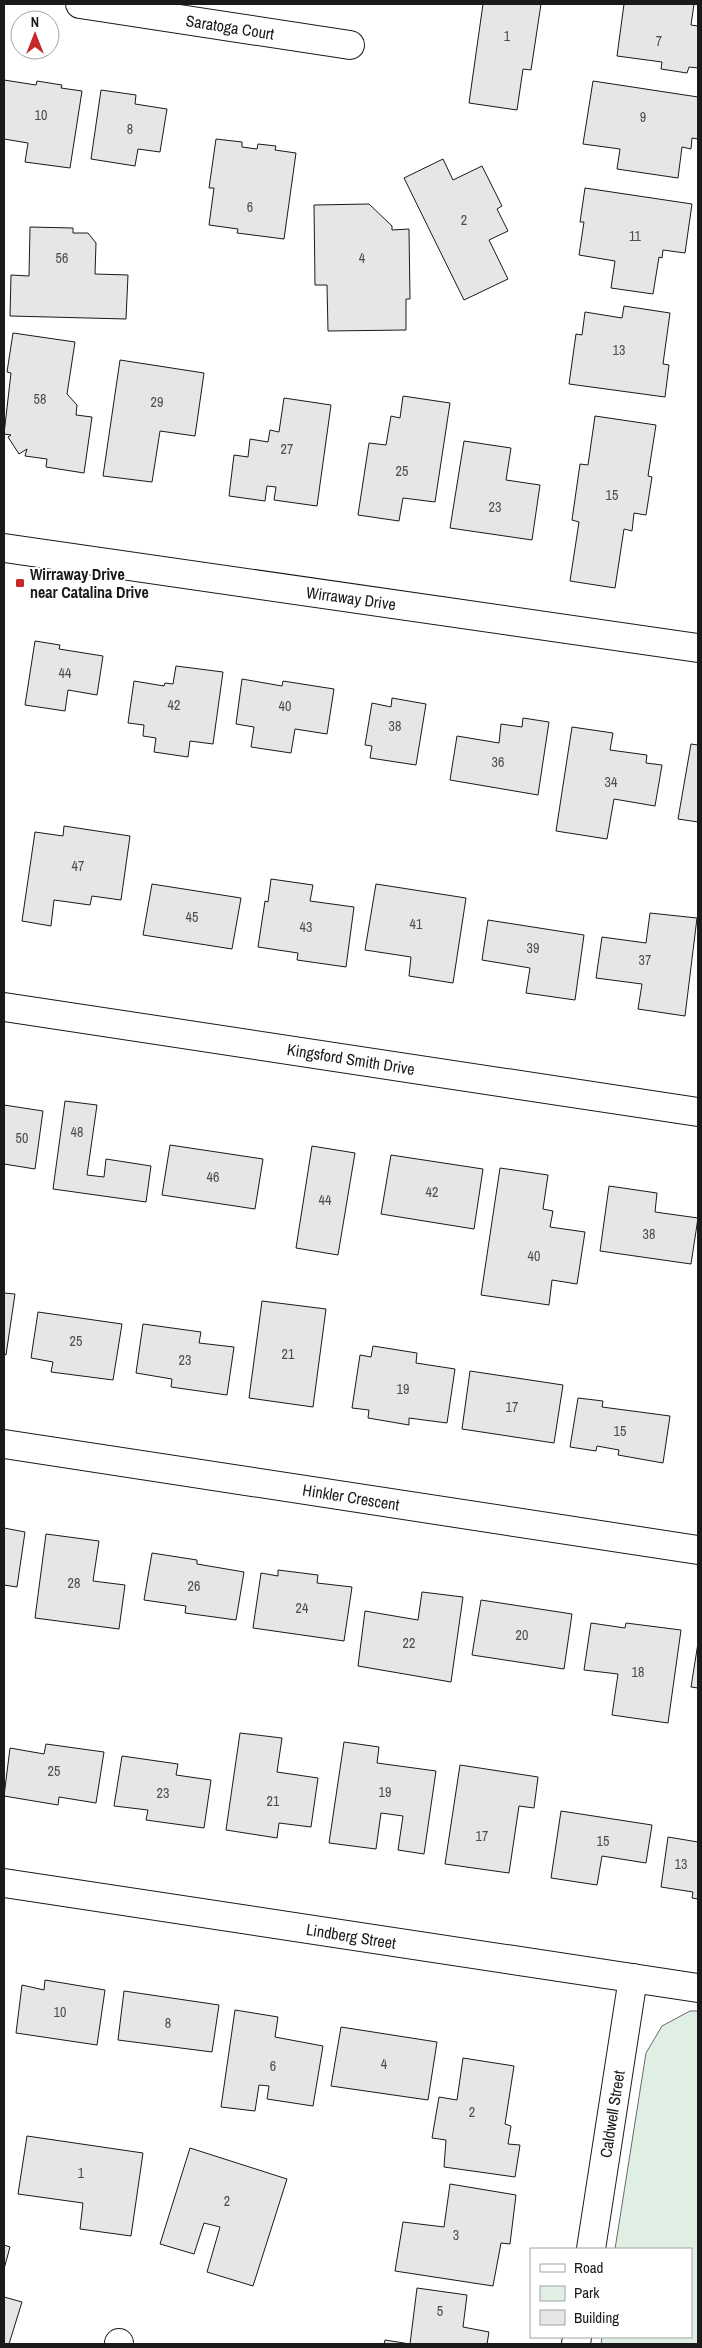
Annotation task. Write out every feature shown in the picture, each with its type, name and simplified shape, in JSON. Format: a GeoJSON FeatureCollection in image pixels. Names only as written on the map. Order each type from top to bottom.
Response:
{"type":"FeatureCollection","features":[{"type":"Feature","properties":{"kind":"street","name":"Saratoga Court"},"geometry":{"type":"LineString","coordinates":[[80,4],[350,45]]}},
{"type":"Feature","properties":{"kind":"street","name":"Wirraway Drive"},"geometry":{"type":"LineString","coordinates":[[4,548],[698,647]]}},
{"type":"Feature","properties":{"kind":"street","name":"Kingsford Smith Drive"},"geometry":{"type":"LineString","coordinates":[[4,1007],[698,1112]]}},
{"type":"Feature","properties":{"kind":"street","name":"Hinkler Crescent"},"geometry":{"type":"LineString","coordinates":[[4,1444],[698,1550]]}},
{"type":"Feature","properties":{"kind":"street","name":"Lindberg Street"},"geometry":{"type":"LineString","coordinates":[[4,1883],[698,1988]]}},
{"type":"Feature","properties":{"kind":"street","name":"Caldwell Street"},"geometry":{"type":"LineString","coordinates":[[591,2248],[633,1978]]}},
{"type":"Feature","properties":{"kind":"green space"},"geometry":{"type":"Polygon","coordinates":[[[690,2011],[698,2011],[698,2344],[601,2344],[602,2338],[692,2338],[692,2248],[615,2248],[646,2053],[662,2026],[690,2011]]]}},
{"type":"Feature","properties":{"kind":"building"},"geometry":{"type":"Polygon","coordinates":[[[483,4],[541,4],[531,70],[523,69],[517,110],[469,103],[483,4]]]}},
{"type":"Feature","properties":{"kind":"building"},"geometry":{"type":"Polygon","coordinates":[[[624,4],[694,4],[691,25],[698,26],[698,68],[689,67],[687,73],[661,69],[662,62],[617,56],[624,4]]]}},
{"type":"Feature","properties":{"kind":"building"},"geometry":{"type":"Polygon","coordinates":[[[4,80],[36,85],[37,81],[62,85],[61,88],[82,91],[70,168],[25,162],[28,143],[4,139],[4,80]]]}},
{"type":"Feature","properties":{"kind":"building"},"geometry":{"type":"Polygon","coordinates":[[[593,81],[698,97],[698,139],[692,138],[691,149],[682,147],[678,178],[617,169],[620,149],[583,144],[593,81]]]}},
{"type":"Feature","properties":{"kind":"building"},"geometry":{"type":"Polygon","coordinates":[[[101,90],[136,95],[135,104],[167,109],[160,152],[138,149],[135,166],[91,159],[101,90]]]}},
{"type":"Feature","properties":{"kind":"building"},"geometry":{"type":"Polygon","coordinates":[[[216,139],[242,142],[242,147],[257,149],[258,144],[276,146],[275,150],[296,153],[284,239],[237,233],[238,229],[209,225],[214,188],[209,188],[216,139]]]}},
{"type":"Feature","properties":{"kind":"building"},"geometry":{"type":"Polygon","coordinates":[[[443,159],[453,180],[482,166],[502,206],[497,209],[508,231],[489,240],[508,279],[464,300],[404,178],[443,159]]]}},
{"type":"Feature","properties":{"kind":"building"},"geometry":{"type":"Polygon","coordinates":[[[585,188],[692,204],[685,253],[663,250],[662,258],[659,257],[653,294],[611,288],[615,261],[579,255],[584,222],[580,222],[585,188]]]}},
{"type":"Feature","properties":{"kind":"building"},"geometry":{"type":"Polygon","coordinates":[[[369,204],[392,226],[392,230],[409,229],[410,299],[406,299],[406,330],[328,331],[327,285],[315,285],[314,205],[369,204]]]}},
{"type":"Feature","properties":{"kind":"building"},"geometry":{"type":"Polygon","coordinates":[[[30,227],[73,228],[73,233],[88,233],[96,243],[95,274],[128,275],[126,319],[10,316],[11,275],[29,276],[30,227]]]}},
{"type":"Feature","properties":{"kind":"building"},"geometry":{"type":"Polygon","coordinates":[[[624,306],[670,313],[663,364],[669,365],[665,397],[569,384],[576,334],[582,335],[585,312],[622,318],[624,306]]]}},
{"type":"Feature","properties":{"kind":"building"},"geometry":{"type":"Polygon","coordinates":[[[13,333],[75,342],[67,394],[77,405],[76,415],[92,417],[84,473],[46,467],[47,459],[25,456],[27,449],[19,454],[8,437],[11,435],[4,434],[11,373],[7,372],[13,333]]]}},
{"type":"Feature","properties":{"kind":"building"},"geometry":{"type":"Polygon","coordinates":[[[120,360],[204,373],[195,436],[160,431],[152,482],[103,476],[120,360]]]}},
{"type":"Feature","properties":{"kind":"building"},"geometry":{"type":"Polygon","coordinates":[[[403,396],[450,403],[435,502],[403,498],[399,521],[358,515],[369,443],[386,445],[391,416],[400,418],[403,396]]]}},
{"type":"Feature","properties":{"kind":"building"},"geometry":{"type":"Polygon","coordinates":[[[284,398],[331,405],[317,506],[274,500],[276,487],[267,486],[265,501],[229,496],[234,455],[248,457],[250,439],[268,442],[270,430],[279,432],[284,398]]]}},
{"type":"Feature","properties":{"kind":"building"},"geometry":{"type":"Polygon","coordinates":[[[595,416],[656,425],[648,476],[652,477],[646,515],[634,513],[632,531],[624,529],[615,588],[570,581],[579,522],[572,520],[580,464],[588,465],[595,416]]]}},
{"type":"Feature","properties":{"kind":"building"},"geometry":{"type":"Polygon","coordinates":[[[464,441],[511,448],[506,480],[540,485],[532,540],[450,528],[464,441]]]}},
{"type":"Feature","properties":{"kind":"building"},"geometry":{"type":"Polygon","coordinates":[[[35,641],[60,645],[59,649],[103,656],[97,695],[68,690],[65,711],[25,705],[35,641]]]}},
{"type":"Feature","properties":{"kind":"building"},"geometry":{"type":"Polygon","coordinates":[[[176,666],[223,672],[213,744],[190,741],[188,757],[154,752],[156,738],[143,736],[144,725],[128,723],[134,681],[164,686],[165,683],[173,684],[176,666]]]}},
{"type":"Feature","properties":{"kind":"building"},"geometry":{"type":"Polygon","coordinates":[[[242,679],[282,686],[283,681],[334,689],[327,734],[295,729],[291,753],[251,747],[254,727],[236,724],[242,679]]]}},
{"type":"Feature","properties":{"kind":"building"},"geometry":{"type":"Polygon","coordinates":[[[392,698],[426,704],[416,765],[370,758],[372,746],[365,745],[372,703],[391,707],[392,698]]]}},
{"type":"Feature","properties":{"kind":"building"},"geometry":{"type":"Polygon","coordinates":[[[523,718],[549,722],[538,795],[450,780],[457,736],[499,743],[501,724],[522,727],[523,718]]]}},
{"type":"Feature","properties":{"kind":"building"},"geometry":{"type":"Polygon","coordinates":[[[572,727],[613,733],[610,750],[647,755],[646,763],[662,765],[655,806],[614,799],[607,839],[556,831],[572,727]]]}},
{"type":"Feature","properties":{"kind":"building"},"geometry":{"type":"Polygon","coordinates":[[[691,744],[698,745],[698,822],[678,819],[691,744]]]}},
{"type":"Feature","properties":{"kind":"building"},"geometry":{"type":"Polygon","coordinates":[[[64,826],[130,836],[121,900],[92,896],[90,905],[54,900],[51,926],[22,921],[35,832],[63,836],[64,826]]]}},
{"type":"Feature","properties":{"kind":"building"},"geometry":{"type":"Polygon","coordinates":[[[271,879],[313,885],[310,901],[354,907],[346,967],[297,960],[298,953],[258,947],[265,901],[268,902],[271,879]]]}},
{"type":"Feature","properties":{"kind":"building"},"geometry":{"type":"Polygon","coordinates":[[[152,884],[241,898],[232,949],[143,935],[152,884]]]}},
{"type":"Feature","properties":{"kind":"building"},"geometry":{"type":"Polygon","coordinates":[[[376,884],[466,898],[453,983],[409,976],[411,957],[365,950],[376,884]]]}},
{"type":"Feature","properties":{"kind":"building"},"geometry":{"type":"Polygon","coordinates":[[[650,913],[697,918],[685,1016],[638,1009],[642,984],[596,978],[602,937],[646,943],[650,913]]]}},
{"type":"Feature","properties":{"kind":"building"},"geometry":{"type":"Polygon","coordinates":[[[488,920],[584,935],[575,1000],[526,993],[530,968],[482,960],[488,920]]]}},
{"type":"Feature","properties":{"kind":"building"},"geometry":{"type":"Polygon","coordinates":[[[65,1101],[97,1105],[87,1175],[104,1177],[106,1159],[151,1166],[146,1202],[53,1189],[65,1101]]]}},
{"type":"Feature","properties":{"kind":"building"},"geometry":{"type":"Polygon","coordinates":[[[4,1105],[43,1111],[35,1169],[4,1164],[4,1105]]]}},
{"type":"Feature","properties":{"kind":"building"},"geometry":{"type":"Polygon","coordinates":[[[170,1145],[263,1159],[255,1209],[162,1195],[170,1145]]]}},
{"type":"Feature","properties":{"kind":"building"},"geometry":{"type":"Polygon","coordinates":[[[312,1146],[355,1153],[338,1255],[296,1248],[312,1146]]]}},
{"type":"Feature","properties":{"kind":"building"},"geometry":{"type":"Polygon","coordinates":[[[391,1155],[483,1169],[474,1229],[381,1214],[391,1155]]]}},
{"type":"Feature","properties":{"kind":"building"},"geometry":{"type":"Polygon","coordinates":[[[500,1168],[548,1175],[543,1209],[553,1211],[550,1227],[585,1232],[577,1284],[552,1280],[549,1305],[481,1295],[500,1168]]]}},
{"type":"Feature","properties":{"kind":"building"},"geometry":{"type":"Polygon","coordinates":[[[609,1186],[657,1193],[655,1212],[698,1218],[691,1264],[600,1251],[609,1186]]]}},
{"type":"Feature","properties":{"kind":"building"},"geometry":{"type":"Polygon","coordinates":[[[4,1293],[15,1294],[6,1355],[4,1354],[4,1293]]]}},
{"type":"Feature","properties":{"kind":"building"},"geometry":{"type":"Polygon","coordinates":[[[262,1301],[326,1309],[313,1407],[249,1398],[262,1301]]]}},
{"type":"Feature","properties":{"kind":"building"},"geometry":{"type":"Polygon","coordinates":[[[38,1312],[122,1324],[113,1380],[51,1372],[53,1362],[31,1358],[38,1312]]]}},
{"type":"Feature","properties":{"kind":"building"},"geometry":{"type":"Polygon","coordinates":[[[143,1324],[201,1332],[199,1343],[234,1347],[227,1395],[171,1387],[172,1379],[136,1373],[143,1324]]]}},
{"type":"Feature","properties":{"kind":"building"},"geometry":{"type":"Polygon","coordinates":[[[373,1346],[417,1353],[416,1363],[455,1369],[447,1423],[409,1418],[409,1425],[368,1418],[369,1410],[352,1408],[360,1355],[371,1357],[373,1346]]]}},
{"type":"Feature","properties":{"kind":"building"},"geometry":{"type":"Polygon","coordinates":[[[470,1371],[563,1385],[554,1443],[462,1429],[470,1371]]]}},
{"type":"Feature","properties":{"kind":"building"},"geometry":{"type":"Polygon","coordinates":[[[578,1398],[603,1401],[602,1407],[670,1416],[663,1463],[618,1455],[619,1450],[597,1446],[596,1451],[570,1447],[578,1398]]]}},
{"type":"Feature","properties":{"kind":"building"},"geometry":{"type":"Polygon","coordinates":[[[4,1528],[25,1532],[17,1587],[4,1585],[4,1528]]]}},
{"type":"Feature","properties":{"kind":"building"},"geometry":{"type":"Polygon","coordinates":[[[46,1534],[99,1541],[93,1581],[125,1585],[119,1629],[35,1618],[46,1534]]]}},
{"type":"Feature","properties":{"kind":"building"},"geometry":{"type":"Polygon","coordinates":[[[152,1553],[197,1560],[197,1564],[244,1572],[236,1620],[185,1613],[186,1606],[144,1600],[152,1553]]]}},
{"type":"Feature","properties":{"kind":"building"},"geometry":{"type":"Polygon","coordinates":[[[278,1570],[318,1575],[317,1583],[352,1587],[344,1641],[253,1628],[261,1573],[278,1576],[278,1570]]]}},
{"type":"Feature","properties":{"kind":"building"},"geometry":{"type":"Polygon","coordinates":[[[422,1592],[463,1597],[451,1682],[358,1666],[365,1611],[418,1620],[422,1592]]]}},
{"type":"Feature","properties":{"kind":"building"},"geometry":{"type":"Polygon","coordinates":[[[481,1600],[572,1614],[564,1669],[472,1655],[481,1600]]]}},
{"type":"Feature","properties":{"kind":"building"},"geometry":{"type":"Polygon","coordinates":[[[591,1623],[625,1628],[626,1623],[681,1630],[668,1723],[612,1715],[618,1674],[584,1670],[591,1623]]]}},
{"type":"Feature","properties":{"kind":"building"},"geometry":{"type":"Polygon","coordinates":[[[698,1643],[698,1688],[691,1687],[698,1643]]]}},
{"type":"Feature","properties":{"kind":"building"},"geometry":{"type":"Polygon","coordinates":[[[240,1733],[282,1738],[277,1772],[318,1778],[311,1827],[279,1823],[277,1838],[226,1830],[240,1733]]]}},
{"type":"Feature","properties":{"kind":"building"},"geometry":{"type":"Polygon","coordinates":[[[344,1742],[379,1747],[377,1763],[436,1771],[424,1854],[398,1850],[403,1816],[381,1813],[376,1849],[329,1843],[344,1742]]]}},
{"type":"Feature","properties":{"kind":"building"},"geometry":{"type":"Polygon","coordinates":[[[46,1744],[104,1752],[96,1803],[59,1797],[58,1805],[4,1796],[10,1748],[44,1754],[46,1744]]]}},
{"type":"Feature","properties":{"kind":"building"},"geometry":{"type":"Polygon","coordinates":[[[122,1756],[178,1764],[176,1775],[211,1780],[204,1828],[146,1820],[148,1810],[114,1806],[122,1756]]]}},
{"type":"Feature","properties":{"kind":"building"},"geometry":{"type":"Polygon","coordinates":[[[460,1765],[538,1777],[534,1808],[519,1806],[509,1873],[445,1864],[460,1765]]]}},
{"type":"Feature","properties":{"kind":"building"},"geometry":{"type":"Polygon","coordinates":[[[561,1811],[652,1825],[646,1863],[602,1856],[597,1885],[551,1878],[561,1811]]]}},
{"type":"Feature","properties":{"kind":"building"},"geometry":{"type":"Polygon","coordinates":[[[668,1837],[698,1842],[698,1899],[692,1898],[693,1892],[661,1887],[668,1837]]]}},
{"type":"Feature","properties":{"kind":"building"},"geometry":{"type":"Polygon","coordinates":[[[45,1980],[105,1990],[97,2045],[16,2033],[22,1985],[44,1990],[45,1980]]]}},
{"type":"Feature","properties":{"kind":"building"},"geometry":{"type":"Polygon","coordinates":[[[124,1991],[219,2005],[212,2052],[118,2040],[124,1991]]]}},
{"type":"Feature","properties":{"kind":"building"},"geometry":{"type":"Polygon","coordinates":[[[235,2010],[278,2017],[275,2037],[323,2046],[313,2106],[267,2099],[269,2086],[259,2085],[255,2111],[221,2107],[235,2010]]]}},
{"type":"Feature","properties":{"kind":"building"},"geometry":{"type":"Polygon","coordinates":[[[341,2027],[437,2042],[428,2100],[331,2086],[341,2027]]]}},
{"type":"Feature","properties":{"kind":"building"},"geometry":{"type":"Polygon","coordinates":[[[463,2058],[514,2066],[505,2124],[511,2126],[508,2144],[520,2145],[515,2177],[444,2167],[446,2140],[432,2138],[439,2097],[457,2100],[463,2058]]]}},
{"type":"Feature","properties":{"kind":"building"},"geometry":{"type":"Polygon","coordinates":[[[27,2136],[143,2153],[131,2236],[80,2229],[83,2203],[18,2194],[27,2136]]]}},
{"type":"Feature","properties":{"kind":"building"},"geometry":{"type":"Polygon","coordinates":[[[190,2148],[287,2179],[253,2286],[207,2272],[220,2227],[204,2223],[194,2254],[160,2244],[190,2148]]]}},
{"type":"Feature","properties":{"kind":"building"},"geometry":{"type":"Polygon","coordinates":[[[450,2184],[516,2195],[510,2244],[501,2243],[493,2286],[395,2271],[403,2222],[444,2227],[450,2184]]]}},
{"type":"Feature","properties":{"kind":"building"},"geometry":{"type":"Polygon","coordinates":[[[4,2245],[10,2247],[4,2269],[4,2245]]]}},
{"type":"Feature","properties":{"kind":"building"},"geometry":{"type":"Polygon","coordinates":[[[417,2288],[467,2295],[463,2327],[489,2332],[487,2344],[410,2344],[417,2288]]]}},
{"type":"Feature","properties":{"kind":"building"},"geometry":{"type":"Polygon","coordinates":[[[4,2297],[22,2302],[9,2344],[4,2344],[4,2297]]]}},
{"type":"Feature","properties":{"kind":"building"},"geometry":{"type":"Polygon","coordinates":[[[385,2340],[410,2344],[384,2344],[385,2340]]]}},
{"type":"Feature","properties":{"kind":"place","name":"Wirraway Drive near Catalina Drive"},"geometry":{"type":"Point","coordinates":[20,583]}}]}
